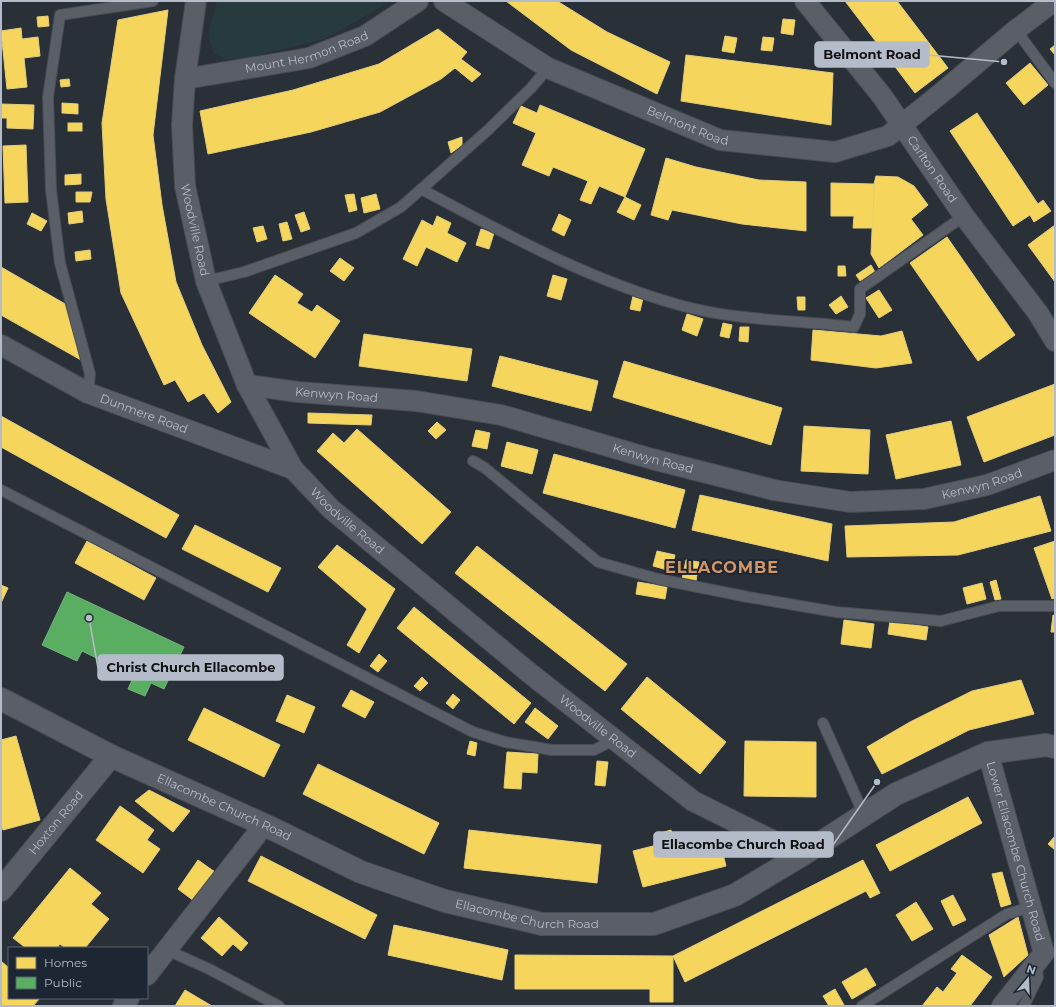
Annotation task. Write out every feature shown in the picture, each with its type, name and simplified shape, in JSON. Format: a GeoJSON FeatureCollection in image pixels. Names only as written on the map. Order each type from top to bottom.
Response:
{"type":"FeatureCollection","features":[{"type":"Feature","properties":{"kind":"street","name":"Woodville Road"},"geometry":{"type":"LineString","coordinates":[[195,1],[185,79],[182,126],[185,186],[206,281],[247,385],[292,469],[331,509],[532,675],[693,802],[802,855]]}},
{"type":"Feature","properties":{"kind":"street","name":"Mount Hermon Road"},"geometry":{"type":"LineString","coordinates":[[185,79],[309,58],[365,36],[418,1]]}},
{"type":"Feature","properties":{"kind":"street","name":"Belmont Road"},"geometry":{"type":"LineString","coordinates":[[444,1],[548,68],[720,140],[836,152],[888,136],[1016,30],[1054,1]]}},
{"type":"Feature","properties":{"kind":"street","name":"Carlton Road"},"geometry":{"type":"LineString","coordinates":[[805,1],[882,96],[964,216],[1038,313],[1055,341]]}},
{"type":"Feature","properties":{"kind":"street","name":"Dunmere Road"},"geometry":{"type":"LineString","coordinates":[[1,345],[88,393],[292,469]]}},
{"type":"Feature","properties":{"kind":"street","name":"Kenwyn Road"},"geometry":{"type":"LineString","coordinates":[[247,385],[298,392],[416,401],[500,415],[652,459],[774,490],[850,502],[924,499],[987,485],[1055,460]]}},
{"type":"Feature","properties":{"kind":"street","name":"Ellacombe Church Road"},"geometry":{"type":"LineString","coordinates":[[1,699],[112,756],[264,825],[361,872],[444,901],[542,924],[654,924],[735,895],[802,855],[896,794],[988,753],[1046,745],[1055,747]]}},
{"type":"Feature","properties":{"kind":"street","name":"Lower Ellacombe Church Road"},"geometry":{"type":"LineString","coordinates":[[988,753],[1045,956]]}},
{"type":"Feature","properties":{"kind":"street","name":"Hoxton Road"},"geometry":{"type":"LineString","coordinates":[[1,890],[112,756]]}},
{"type":"Feature","properties":{"kind":"street"},"geometry":{"type":"LineString","coordinates":[[148,974],[264,825]]}},
{"type":"Feature","properties":{"kind":"street"},"geometry":{"type":"LineString","coordinates":[[1002,1006],[1045,956]]}},
{"type":"Feature","properties":{"kind":"lane"},"geometry":{"type":"LineString","coordinates":[[88,393],[90,374],[60,263],[51,190],[48,97],[60,15],[153,1]]}},
{"type":"Feature","properties":{"kind":"lane"},"geometry":{"type":"LineString","coordinates":[[1016,30],[1055,83]]}},
{"type":"Feature","properties":{"kind":"lane"},"geometry":{"type":"LineString","coordinates":[[206,281],[244,272],[356,233],[401,207],[488,130],[531,88],[548,68]]}},
{"type":"Feature","properties":{"kind":"lane"},"geometry":{"type":"LineString","coordinates":[[421,189],[551,257],[622,286],[683,306],[717,313],[854,327],[860,314],[860,290],[964,216]]}},
{"type":"Feature","properties":{"kind":"lane"},"geometry":{"type":"LineString","coordinates":[[473,461],[485,468],[598,562],[658,579],[748,597],[836,612],[941,621],[999,606],[1055,606]]}},
{"type":"Feature","properties":{"kind":"lane"},"geometry":{"type":"LineString","coordinates":[[1,490],[473,732],[505,742],[552,750],[594,750],[614,740]]}},
{"type":"Feature","properties":{"kind":"lane"},"geometry":{"type":"LineString","coordinates":[[823,723],[864,815]]}},
{"type":"Feature","properties":{"kind":"lane"},"geometry":{"type":"LineString","coordinates":[[862,1006],[1007,914],[1030,907]]}},
{"type":"Feature","properties":{"kind":"lane"},"geometry":{"type":"LineString","coordinates":[[166,950],[209,969],[279,1006]]}},
{"type":"Feature","properties":{"kind":"lane"},"geometry":{"type":"LineString","coordinates":[[1024,1006],[1038,977],[1045,956]]}},
{"type":"Feature","properties":{"kind":"green space"},"geometry":{"type":"Polygon","coordinates":[[[217,1],[392,1],[325,39],[247,58],[226,60],[214,53],[208,35],[217,1]]]}},
{"type":"Feature","properties":{"kind":"building: Homes"},"geometry":{"type":"Polygon","coordinates":[[[506,1],[557,1],[607,32],[670,62],[657,94],[571,50],[506,1]]]}},
{"type":"Feature","properties":{"kind":"building: Homes"},"geometry":{"type":"Polygon","coordinates":[[[845,1],[897,1],[948,68],[915,93],[845,1]]]}},
{"type":"Feature","properties":{"kind":"building: Homes"},"geometry":{"type":"Polygon","coordinates":[[[168,10],[153,135],[162,205],[176,282],[202,345],[231,402],[218,413],[204,393],[188,402],[175,380],[164,385],[121,293],[106,199],[102,123],[118,20],[168,10]]]}},
{"type":"Feature","properties":{"kind":"building: Homes"},"geometry":{"type":"Polygon","coordinates":[[[48,16],[49,26],[38,27],[37,17],[48,16]]]}},
{"type":"Feature","properties":{"kind":"building: Homes"},"geometry":{"type":"Polygon","coordinates":[[[783,19],[795,20],[793,35],[781,33],[783,19]]]}},
{"type":"Feature","properties":{"kind":"building: Homes"},"geometry":{"type":"Polygon","coordinates":[[[21,28],[22,39],[38,37],[40,56],[24,58],[27,87],[7,89],[1,31],[21,28]]]}},
{"type":"Feature","properties":{"kind":"building: Homes"},"geometry":{"type":"Polygon","coordinates":[[[438,29],[467,52],[461,59],[481,74],[472,82],[455,68],[441,79],[380,112],[311,132],[208,154],[200,111],[293,90],[379,64],[438,29]]]}},
{"type":"Feature","properties":{"kind":"building: Homes"},"geometry":{"type":"Polygon","coordinates":[[[725,36],[737,38],[734,53],[722,51],[725,36]]]}},
{"type":"Feature","properties":{"kind":"building: Homes"},"geometry":{"type":"Polygon","coordinates":[[[763,37],[774,38],[772,51],[761,50],[763,37]]]}},
{"type":"Feature","properties":{"kind":"building: Homes"},"geometry":{"type":"Polygon","coordinates":[[[1055,45],[1055,55],[1050,49],[1055,45]]]}},
{"type":"Feature","properties":{"kind":"building: Homes"},"geometry":{"type":"Polygon","coordinates":[[[686,55],[833,73],[831,125],[681,101],[686,55]]]}},
{"type":"Feature","properties":{"kind":"building: Homes"},"geometry":{"type":"Polygon","coordinates":[[[1030,63],[1048,85],[1024,105],[1006,83],[1030,63]]]}},
{"type":"Feature","properties":{"kind":"building: Homes"},"geometry":{"type":"Polygon","coordinates":[[[69,79],[70,86],[61,87],[60,80],[69,79]]]}},
{"type":"Feature","properties":{"kind":"building: Homes"},"geometry":{"type":"Polygon","coordinates":[[[62,103],[78,104],[78,114],[62,113],[62,103]]]}},
{"type":"Feature","properties":{"kind":"building: Homes"},"geometry":{"type":"Polygon","coordinates":[[[1,104],[34,105],[33,129],[7,128],[7,118],[1,118],[1,104]]]}},
{"type":"Feature","properties":{"kind":"building: Homes"},"geometry":{"type":"Polygon","coordinates":[[[540,105],[645,149],[625,197],[599,186],[591,204],[580,200],[588,181],[553,167],[549,176],[522,165],[536,133],[513,123],[521,106],[537,113],[540,105]]]}},
{"type":"Feature","properties":{"kind":"building: Homes"},"geometry":{"type":"Polygon","coordinates":[[[977,113],[1038,204],[1043,200],[1051,211],[1034,222],[1030,215],[1013,226],[950,131],[977,113]]]}},
{"type":"Feature","properties":{"kind":"building: Homes"},"geometry":{"type":"Polygon","coordinates":[[[68,123],[82,123],[82,131],[68,131],[68,123]]]}},
{"type":"Feature","properties":{"kind":"building: Homes"},"geometry":{"type":"Polygon","coordinates":[[[462,137],[462,145],[451,153],[448,142],[462,137]]]}},
{"type":"Feature","properties":{"kind":"building: Homes"},"geometry":{"type":"Polygon","coordinates":[[[26,145],[28,202],[5,203],[3,146],[26,145]]]}},
{"type":"Feature","properties":{"kind":"building: Homes"},"geometry":{"type":"Polygon","coordinates":[[[666,158],[696,167],[759,180],[806,182],[806,231],[742,224],[672,210],[668,220],[651,215],[666,158]]]}},
{"type":"Feature","properties":{"kind":"building: Homes"},"geometry":{"type":"Polygon","coordinates":[[[81,174],[81,184],[65,185],[65,175],[81,174]]]}},
{"type":"Feature","properties":{"kind":"building: Homes"},"geometry":{"type":"Polygon","coordinates":[[[876,176],[898,177],[914,186],[928,205],[911,219],[923,235],[879,268],[871,254],[874,184],[876,176]]]}},
{"type":"Feature","properties":{"kind":"building: Homes"},"geometry":{"type":"Polygon","coordinates":[[[831,183],[874,184],[873,228],[853,228],[854,216],[831,216],[831,183]]]}},
{"type":"Feature","properties":{"kind":"building: Homes"},"geometry":{"type":"Polygon","coordinates":[[[76,192],[92,192],[90,202],[76,202],[76,192]]]}},
{"type":"Feature","properties":{"kind":"building: Homes"},"geometry":{"type":"Polygon","coordinates":[[[354,194],[357,210],[349,212],[345,195],[354,194]]]}},
{"type":"Feature","properties":{"kind":"building: Homes"},"geometry":{"type":"Polygon","coordinates":[[[376,194],[380,209],[364,213],[361,198],[376,194]]]}},
{"type":"Feature","properties":{"kind":"building: Homes"},"geometry":{"type":"Polygon","coordinates":[[[625,197],[641,205],[634,220],[617,212],[625,197]]]}},
{"type":"Feature","properties":{"kind":"building: Homes"},"geometry":{"type":"Polygon","coordinates":[[[82,211],[83,222],[69,224],[68,213],[82,211]]]}},
{"type":"Feature","properties":{"kind":"building: Homes"},"geometry":{"type":"Polygon","coordinates":[[[304,212],[310,229],[301,232],[295,215],[304,212]]]}},
{"type":"Feature","properties":{"kind":"building: Homes"},"geometry":{"type":"Polygon","coordinates":[[[32,213],[47,221],[41,231],[27,224],[32,213]]]}},
{"type":"Feature","properties":{"kind":"building: Homes"},"geometry":{"type":"Polygon","coordinates":[[[559,214],[571,220],[564,236],[552,230],[559,214]]]}},
{"type":"Feature","properties":{"kind":"building: Homes"},"geometry":{"type":"Polygon","coordinates":[[[437,216],[451,223],[447,233],[466,243],[457,262],[426,247],[417,266],[403,259],[422,220],[433,226],[437,216]]]}},
{"type":"Feature","properties":{"kind":"building: Homes"},"geometry":{"type":"Polygon","coordinates":[[[287,222],[292,239],[283,241],[279,224],[287,222]]]}},
{"type":"Feature","properties":{"kind":"building: Homes"},"geometry":{"type":"Polygon","coordinates":[[[1055,225],[1055,282],[1028,245],[1055,225]]]}},
{"type":"Feature","properties":{"kind":"building: Homes"},"geometry":{"type":"Polygon","coordinates":[[[263,226],[267,239],[257,242],[253,228],[263,226]]]}},
{"type":"Feature","properties":{"kind":"building: Homes"},"geometry":{"type":"Polygon","coordinates":[[[481,229],[494,233],[489,249],[476,245],[481,229]]]}},
{"type":"Feature","properties":{"kind":"building: Homes"},"geometry":{"type":"Polygon","coordinates":[[[947,237],[1015,335],[978,361],[910,263],[947,237]]]}},
{"type":"Feature","properties":{"kind":"building: Homes"},"geometry":{"type":"Polygon","coordinates":[[[90,250],[91,259],[76,261],[75,252],[90,250]]]}},
{"type":"Feature","properties":{"kind":"building: Homes"},"geometry":{"type":"Polygon","coordinates":[[[340,258],[354,268],[344,281],[330,271],[340,258]]]}},
{"type":"Feature","properties":{"kind":"building: Homes"},"geometry":{"type":"Polygon","coordinates":[[[871,265],[875,272],[860,281],[856,275],[871,265]]]}},
{"type":"Feature","properties":{"kind":"building: Homes"},"geometry":{"type":"Polygon","coordinates":[[[838,266],[845,266],[846,276],[838,276],[838,266]]]}},
{"type":"Feature","properties":{"kind":"building: Homes"},"geometry":{"type":"Polygon","coordinates":[[[1,267],[67,305],[81,360],[1,315],[1,267]]]}},
{"type":"Feature","properties":{"kind":"building: Homes"},"geometry":{"type":"Polygon","coordinates":[[[275,275],[303,294],[297,303],[312,312],[317,305],[340,321],[315,358],[249,313],[275,275]]]}},
{"type":"Feature","properties":{"kind":"building: Homes"},"geometry":{"type":"Polygon","coordinates":[[[553,275],[567,279],[561,300],[547,296],[553,275]]]}},
{"type":"Feature","properties":{"kind":"building: Homes"},"geometry":{"type":"Polygon","coordinates":[[[879,290],[892,310],[879,318],[866,298],[879,290]]]}},
{"type":"Feature","properties":{"kind":"building: Homes"},"geometry":{"type":"Polygon","coordinates":[[[633,296],[643,298],[640,311],[630,309],[633,296]]]}},
{"type":"Feature","properties":{"kind":"building: Homes"},"geometry":{"type":"Polygon","coordinates":[[[841,296],[848,307],[836,314],[829,305],[841,296]]]}},
{"type":"Feature","properties":{"kind":"building: Homes"},"geometry":{"type":"Polygon","coordinates":[[[797,297],[805,297],[805,310],[798,310],[797,297]]]}},
{"type":"Feature","properties":{"kind":"building: Homes"},"geometry":{"type":"Polygon","coordinates":[[[687,314],[703,319],[697,336],[682,330],[687,314]]]}},
{"type":"Feature","properties":{"kind":"building: Homes"},"geometry":{"type":"Polygon","coordinates":[[[723,323],[732,325],[729,338],[720,336],[723,323]]]}},
{"type":"Feature","properties":{"kind":"building: Homes"},"geometry":{"type":"Polygon","coordinates":[[[740,327],[749,327],[748,342],[739,341],[740,327]]]}},
{"type":"Feature","properties":{"kind":"building: Homes"},"geometry":{"type":"Polygon","coordinates":[[[813,330],[881,336],[902,331],[912,363],[876,368],[811,360],[813,330]]]}},
{"type":"Feature","properties":{"kind":"building: Homes"},"geometry":{"type":"Polygon","coordinates":[[[364,334],[472,349],[467,381],[359,366],[364,334]]]}},
{"type":"Feature","properties":{"kind":"building: Homes"},"geometry":{"type":"Polygon","coordinates":[[[500,356],[598,381],[591,411],[492,386],[500,356]]]}},
{"type":"Feature","properties":{"kind":"building: Homes"},"geometry":{"type":"Polygon","coordinates":[[[624,361],[782,408],[771,445],[613,397],[624,361]]]}},
{"type":"Feature","properties":{"kind":"building: Homes"},"geometry":{"type":"Polygon","coordinates":[[[1055,384],[1055,435],[984,462],[967,417],[1055,384]]]}},
{"type":"Feature","properties":{"kind":"building: Homes"},"geometry":{"type":"Polygon","coordinates":[[[308,413],[372,415],[371,425],[308,423],[308,413]]]}},
{"type":"Feature","properties":{"kind":"building: Homes"},"geometry":{"type":"Polygon","coordinates":[[[1,416],[179,515],[166,538],[1,447],[1,416]]]}},
{"type":"Feature","properties":{"kind":"building: Homes"},"geometry":{"type":"Polygon","coordinates":[[[951,421],[961,465],[896,479],[886,435],[951,421]]]}},
{"type":"Feature","properties":{"kind":"building: Homes"},"geometry":{"type":"Polygon","coordinates":[[[437,422],[446,430],[436,439],[428,431],[437,422]]]}},
{"type":"Feature","properties":{"kind":"building: Homes"},"geometry":{"type":"Polygon","coordinates":[[[804,426],[870,430],[868,474],[801,471],[804,426]]]}},
{"type":"Feature","properties":{"kind":"building: Homes"},"geometry":{"type":"Polygon","coordinates":[[[357,429],[451,512],[422,544],[317,451],[333,433],[344,443],[357,429]]]}},
{"type":"Feature","properties":{"kind":"building: Homes"},"geometry":{"type":"Polygon","coordinates":[[[476,430],[490,433],[487,449],[472,446],[476,430]]]}},
{"type":"Feature","properties":{"kind":"building: Homes"},"geometry":{"type":"Polygon","coordinates":[[[507,442],[538,450],[532,474],[501,466],[507,442]]]}},
{"type":"Feature","properties":{"kind":"building: Homes"},"geometry":{"type":"Polygon","coordinates":[[[554,454],[685,490],[675,528],[543,493],[554,454]]]}},
{"type":"Feature","properties":{"kind":"building: Homes"},"geometry":{"type":"Polygon","coordinates":[[[700,495],[832,524],[828,561],[692,530],[700,495]]]}},
{"type":"Feature","properties":{"kind":"building: Homes"},"geometry":{"type":"Polygon","coordinates":[[[1040,496],[1051,531],[958,555],[847,557],[845,526],[954,522],[1040,496]]]}},
{"type":"Feature","properties":{"kind":"building: Homes"},"geometry":{"type":"Polygon","coordinates":[[[195,525],[281,568],[268,592],[182,549],[195,525]]]}},
{"type":"Feature","properties":{"kind":"building: Homes"},"geometry":{"type":"Polygon","coordinates":[[[87,541],[156,578],[144,600],[75,563],[87,541]]]}},
{"type":"Feature","properties":{"kind":"building: Homes"},"geometry":{"type":"Polygon","coordinates":[[[1055,541],[1055,598],[1052,599],[1034,548],[1055,541]]]}},
{"type":"Feature","properties":{"kind":"building: Homes"},"geometry":{"type":"Polygon","coordinates":[[[337,545],[395,589],[359,653],[347,645],[367,609],[318,567],[337,545]]]}},
{"type":"Feature","properties":{"kind":"building: Homes"},"geometry":{"type":"Polygon","coordinates":[[[477,546],[627,664],[605,691],[455,573],[477,546]]]}},
{"type":"Feature","properties":{"kind":"building: Homes"},"geometry":{"type":"Polygon","coordinates":[[[657,551],[675,555],[671,571],[653,566],[657,551]]]}},
{"type":"Feature","properties":{"kind":"building: Homes"},"geometry":{"type":"Polygon","coordinates":[[[686,560],[699,562],[696,581],[682,579],[686,560]]]}},
{"type":"Feature","properties":{"kind":"building: Homes"},"geometry":{"type":"Polygon","coordinates":[[[996,580],[1001,599],[995,600],[990,582],[996,580]]]}},
{"type":"Feature","properties":{"kind":"building: Homes"},"geometry":{"type":"Polygon","coordinates":[[[638,582],[667,587],[665,599],[636,594],[638,582]]]}},
{"type":"Feature","properties":{"kind":"building: Homes"},"geometry":{"type":"Polygon","coordinates":[[[982,583],[986,599],[967,604],[963,588],[982,583]]]}},
{"type":"Feature","properties":{"kind":"building: Homes"},"geometry":{"type":"Polygon","coordinates":[[[1,585],[8,588],[1,603],[1,585]]]}},
{"type":"Feature","properties":{"kind":"building: Homes"},"geometry":{"type":"Polygon","coordinates":[[[414,607],[531,703],[514,724],[397,628],[414,607]]]}},
{"type":"Feature","properties":{"kind":"building: Homes"},"geometry":{"type":"Polygon","coordinates":[[[1053,615],[1055,616],[1055,632],[1051,632],[1053,615]]]}},
{"type":"Feature","properties":{"kind":"building: Homes"},"geometry":{"type":"Polygon","coordinates":[[[844,620],[874,624],[871,648],[841,644],[844,620]]]}},
{"type":"Feature","properties":{"kind":"building: Homes"},"geometry":{"type":"Polygon","coordinates":[[[890,621],[928,627],[926,640],[888,634],[890,621]]]}},
{"type":"Feature","properties":{"kind":"building: Homes"},"geometry":{"type":"Polygon","coordinates":[[[379,654],[387,661],[378,672],[370,666],[379,654]]]}},
{"type":"Feature","properties":{"kind":"building: Homes"},"geometry":{"type":"Polygon","coordinates":[[[422,677],[428,683],[420,691],[414,686],[422,677]]]}},
{"type":"Feature","properties":{"kind":"building: Homes"},"geometry":{"type":"Polygon","coordinates":[[[647,677],[726,742],[700,774],[621,709],[647,677]]]}},
{"type":"Feature","properties":{"kind":"building: Homes"},"geometry":{"type":"Polygon","coordinates":[[[1021,680],[1034,714],[969,730],[882,774],[867,747],[910,722],[972,691],[1021,680]]]}},
{"type":"Feature","properties":{"kind":"building: Homes"},"geometry":{"type":"Polygon","coordinates":[[[351,690],[374,702],[365,718],[342,706],[351,690]]]}},
{"type":"Feature","properties":{"kind":"building: Homes"},"geometry":{"type":"Polygon","coordinates":[[[453,694],[460,700],[453,709],[446,703],[453,694]]]}},
{"type":"Feature","properties":{"kind":"building: Homes"},"geometry":{"type":"Polygon","coordinates":[[[287,695],[315,707],[304,733],[276,721],[287,695]]]}},
{"type":"Feature","properties":{"kind":"building: Homes"},"geometry":{"type":"Polygon","coordinates":[[[204,708],[280,745],[264,777],[188,740],[204,708]]]}},
{"type":"Feature","properties":{"kind":"building: Homes"},"geometry":{"type":"Polygon","coordinates":[[[535,708],[558,726],[548,739],[525,722],[535,708]]]}},
{"type":"Feature","properties":{"kind":"building: Homes"},"geometry":{"type":"Polygon","coordinates":[[[16,736],[40,820],[3,830],[1,825],[1,740],[16,736]]]}},
{"type":"Feature","properties":{"kind":"building: Homes"},"geometry":{"type":"Polygon","coordinates":[[[470,741],[477,743],[475,756],[467,754],[470,741]]]}},
{"type":"Feature","properties":{"kind":"building: Homes"},"geometry":{"type":"Polygon","coordinates":[[[745,741],[816,742],[816,797],[744,796],[745,741]]]}},
{"type":"Feature","properties":{"kind":"building: Homes"},"geometry":{"type":"Polygon","coordinates":[[[507,752],[538,754],[537,773],[522,772],[521,789],[504,788],[507,752]]]}},
{"type":"Feature","properties":{"kind":"building: Homes"},"geometry":{"type":"Polygon","coordinates":[[[597,761],[608,762],[605,786],[595,785],[597,761]]]}},
{"type":"Feature","properties":{"kind":"building: Homes"},"geometry":{"type":"Polygon","coordinates":[[[318,764],[439,823],[424,854],[303,794],[318,764]]]}},
{"type":"Feature","properties":{"kind":"building: Homes"},"geometry":{"type":"Polygon","coordinates":[[[149,790],[190,811],[173,832],[135,801],[149,790]]]}},
{"type":"Feature","properties":{"kind":"building: Homes"},"geometry":{"type":"Polygon","coordinates":[[[968,797],[982,823],[890,871],[876,845],[968,797]]]}},
{"type":"Feature","properties":{"kind":"building: Homes"},"geometry":{"type":"Polygon","coordinates":[[[120,806],[154,830],[147,840],[160,849],[143,873],[96,840],[120,806]]]}},
{"type":"Feature","properties":{"kind":"building: Homes"},"geometry":{"type":"Polygon","coordinates":[[[469,830],[601,845],[597,883],[464,868],[469,830]]]}},
{"type":"Feature","properties":{"kind":"building: Homes"},"geometry":{"type":"Polygon","coordinates":[[[671,830],[675,845],[718,834],[726,866],[643,887],[633,851],[657,845],[654,835],[671,830]]]}},
{"type":"Feature","properties":{"kind":"building: Homes"},"geometry":{"type":"Polygon","coordinates":[[[1055,836],[1055,850],[1048,844],[1055,836]]]}},
{"type":"Feature","properties":{"kind":"building: Homes"},"geometry":{"type":"Polygon","coordinates":[[[261,856],[377,915],[365,939],[248,881],[261,856]]]}},
{"type":"Feature","properties":{"kind":"building: Homes"},"geometry":{"type":"Polygon","coordinates":[[[198,860],[215,872],[194,901],[178,889],[198,860]]]}},
{"type":"Feature","properties":{"kind":"building: Homes"},"geometry":{"type":"Polygon","coordinates":[[[863,860],[880,893],[870,898],[866,891],[685,982],[673,956],[863,860]]]}},
{"type":"Feature","properties":{"kind":"building: Homes"},"geometry":{"type":"Polygon","coordinates":[[[70,868],[101,893],[91,904],[109,919],[86,947],[64,947],[60,944],[58,947],[25,947],[13,938],[70,868]]]}},
{"type":"Feature","properties":{"kind":"building: Homes"},"geometry":{"type":"Polygon","coordinates":[[[1002,872],[1011,904],[1001,907],[992,874],[1002,872]]]}},
{"type":"Feature","properties":{"kind":"building: Homes"},"geometry":{"type":"Polygon","coordinates":[[[953,895],[966,920],[953,926],[941,901],[953,895]]]}},
{"type":"Feature","properties":{"kind":"building: Homes"},"geometry":{"type":"Polygon","coordinates":[[[916,902],[933,929],[912,941],[896,915],[916,902]]]}},
{"type":"Feature","properties":{"kind":"building: Homes"},"geometry":{"type":"Polygon","coordinates":[[[219,917],[248,943],[241,951],[233,944],[222,956],[201,938],[219,917]]]}},
{"type":"Feature","properties":{"kind":"building: Homes"},"geometry":{"type":"Polygon","coordinates":[[[1018,917],[1028,955],[1004,977],[989,935],[1018,917]]]}},
{"type":"Feature","properties":{"kind":"building: Homes"},"geometry":{"type":"Polygon","coordinates":[[[394,925],[508,950],[502,980],[388,955],[394,925]]]}},
{"type":"Feature","properties":{"kind":"building: Homes"},"geometry":{"type":"Polygon","coordinates":[[[515,955],[673,956],[673,1002],[650,1002],[650,989],[515,989],[515,955]]]}},
{"type":"Feature","properties":{"kind":"building: Homes"},"geometry":{"type":"Polygon","coordinates":[[[962,955],[992,977],[970,1006],[922,1006],[937,987],[943,992],[957,973],[951,969],[962,955]]]}},
{"type":"Feature","properties":{"kind":"building: Homes"},"geometry":{"type":"Polygon","coordinates":[[[1,961],[8,967],[8,999],[39,999],[33,1006],[1,1006],[1,961]]]}},
{"type":"Feature","properties":{"kind":"building: Homes"},"geometry":{"type":"Polygon","coordinates":[[[866,968],[876,985],[852,999],[842,982],[866,968]]]}},
{"type":"Feature","properties":{"kind":"building: Homes"},"geometry":{"type":"Polygon","coordinates":[[[835,989],[844,1005],[829,1006],[823,996],[835,989]]]}},
{"type":"Feature","properties":{"kind":"building: Homes"},"geometry":{"type":"Polygon","coordinates":[[[185,990],[212,1006],[175,1006],[185,990]]]}},
{"type":"Feature","properties":{"kind":"building: Public"},"geometry":{"type":"Polygon","coordinates":[[[67,592],[184,647],[164,689],[151,683],[145,696],[128,689],[134,676],[82,651],[77,661],[42,645],[67,592]]]}},
{"type":"Feature","properties":{"kind":"place","name":"Belmont Road"},"geometry":{"type":"Point","coordinates":[1004,62]}},
{"type":"Feature","properties":{"kind":"place","name":"Christ Church Ellacombe"},"geometry":{"type":"Point","coordinates":[89,618]}},
{"type":"Feature","properties":{"kind":"place","name":"Ellacombe Church Road"},"geometry":{"type":"Point","coordinates":[877,782]}},
{"type":"Feature","properties":{"kind":"district","name":"ELLACOMBE"},"geometry":{"type":"Point","coordinates":[722,567]}}]}
